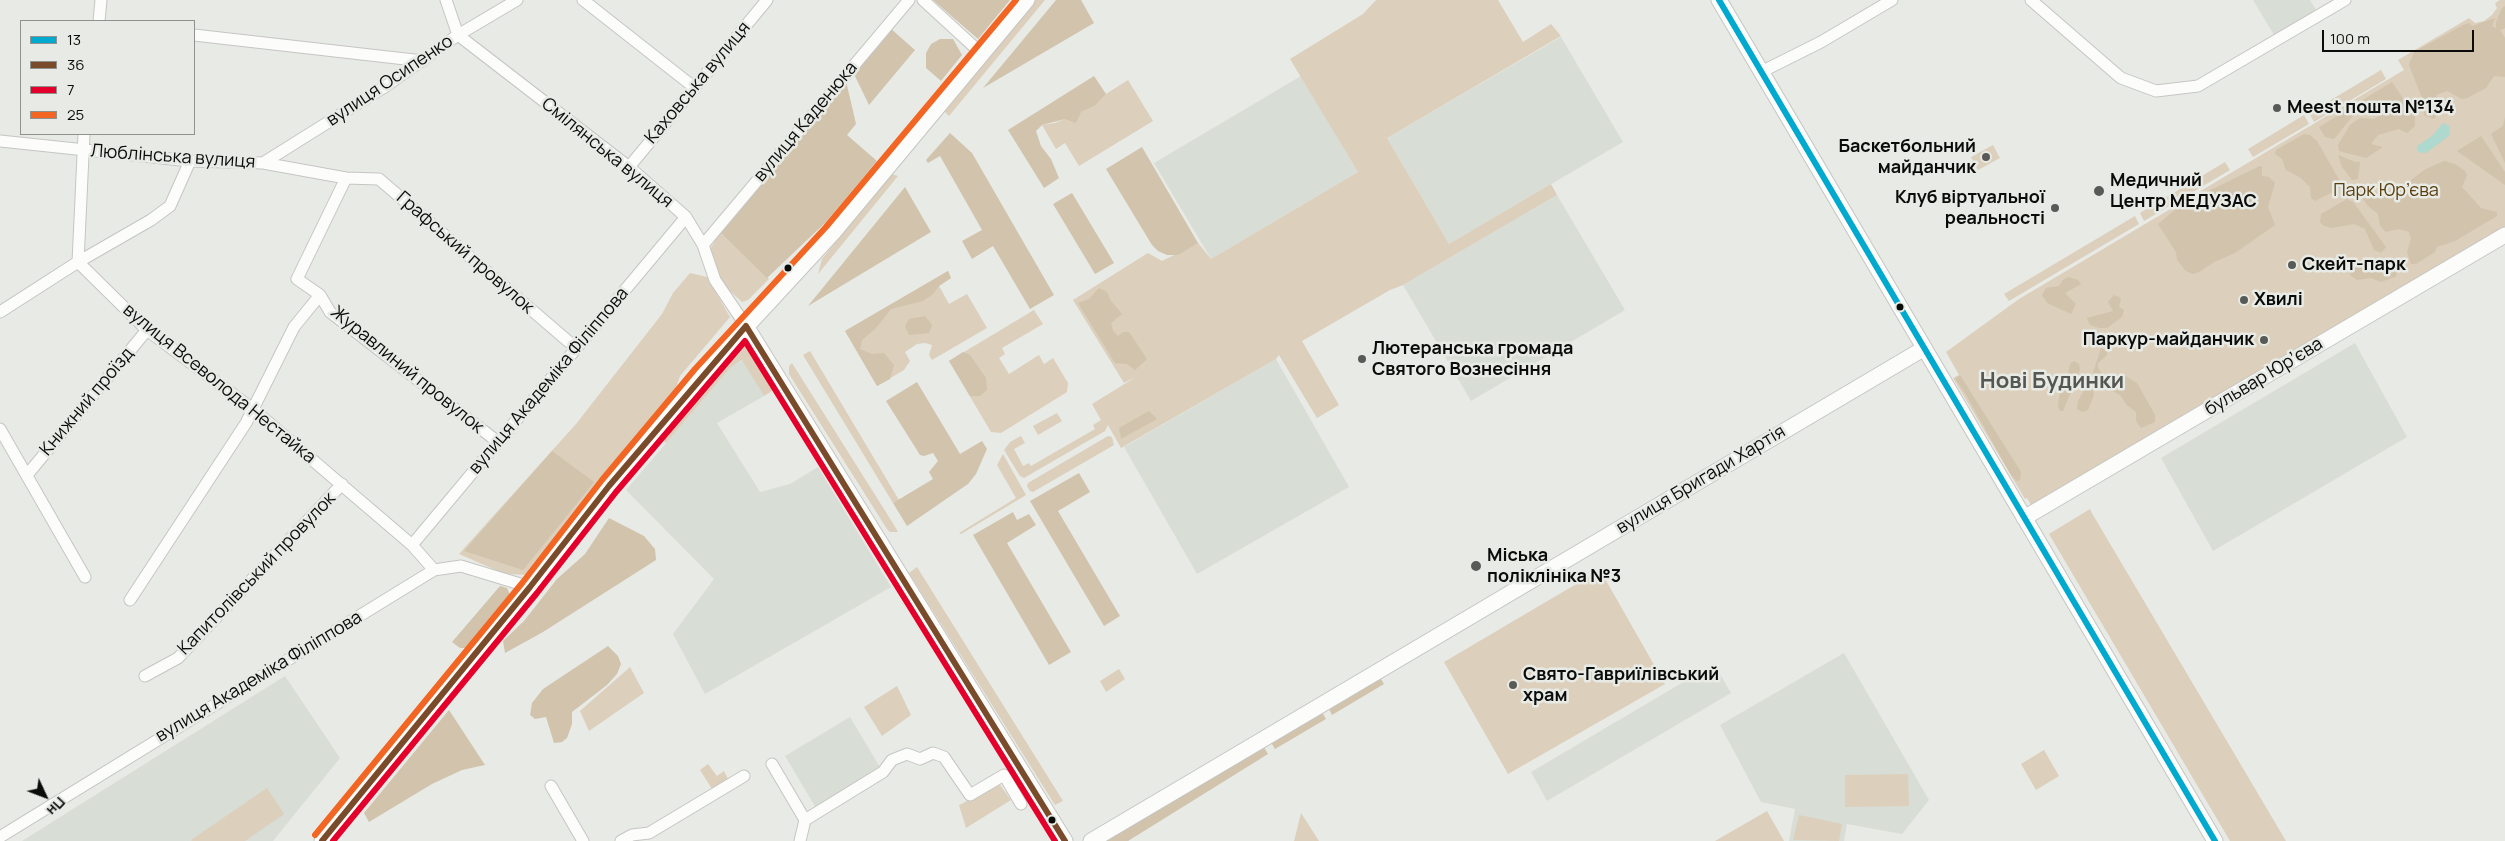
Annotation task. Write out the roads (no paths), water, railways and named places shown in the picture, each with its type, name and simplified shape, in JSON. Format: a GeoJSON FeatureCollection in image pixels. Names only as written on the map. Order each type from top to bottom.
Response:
{"type":"FeatureCollection","features":[{"type":"Feature","properties":{"kind":"street"},"geometry":{"type":"LineString","coordinates":[[99,20],[100,0]]}},
{"type":"Feature","properties":{"kind":"street"},"geometry":{"type":"LineString","coordinates":[[446,0],[458,35]]}},
{"type":"Feature","properties":{"kind":"street","name":"вулиця Осипенко"},"geometry":{"type":"LineString","coordinates":[[263,163],[423,61],[458,35],[516,0]]}},
{"type":"Feature","properties":{"kind":"street"},"geometry":{"type":"LineString","coordinates":[[583,0],[694,88]]}},
{"type":"Feature","properties":{"kind":"street","name":"вулиця Каденюка"},"geometry":{"type":"LineString","coordinates":[[703,244],[909,0]]}},
{"type":"Feature","properties":{"kind":"street"},"geometry":{"type":"LineString","coordinates":[[923,0],[982,54]]}},
{"type":"Feature","properties":{"kind":"street"},"geometry":{"type":"LineString","coordinates":[[322,841],[530,587],[609,486],[746,326],[833,233],[1026,0]]}},
{"type":"Feature","properties":{"kind":"street"},"geometry":{"type":"LineString","coordinates":[[1720,0],[1923,349],[2215,841]]}},
{"type":"Feature","properties":{"kind":"street"},"geometry":{"type":"LineString","coordinates":[[1763,71],[1821,42],[1892,0]]}},
{"type":"Feature","properties":{"kind":"street"},"geometry":{"type":"LineString","coordinates":[[2031,0],[2121,78],[2156,91],[2198,86],[2345,0]]}},
{"type":"Feature","properties":{"kind":"street","name":"Каховська вулиця"},"geometry":{"type":"LineString","coordinates":[[629,167],[764,1]]}},
{"type":"Feature","properties":{"kind":"street"},"geometry":{"type":"LineString","coordinates":[[195,34],[423,61]]}},
{"type":"Feature","properties":{"kind":"street","name":"Смілянська вулиця"},"geometry":{"type":"LineString","coordinates":[[458,35],[629,167],[686,217],[703,244],[716,280],[746,326]]}},
{"type":"Feature","properties":{"kind":"street"},"geometry":{"type":"LineString","coordinates":[[78,262],[84,135]]}},
{"type":"Feature","properties":{"kind":"street","name":"Люблінська вулиця"},"geometry":{"type":"LineString","coordinates":[[0,141],[190,161],[263,163],[346,178]]}},
{"type":"Feature","properties":{"kind":"street"},"geometry":{"type":"LineString","coordinates":[[0,312],[78,262],[151,220],[170,206],[190,161]]}},
{"type":"Feature","properties":{"kind":"street"},"geometry":{"type":"LineString","coordinates":[[130,600],[254,410],[294,327],[320,295],[297,279],[346,178]]}},
{"type":"Feature","properties":{"kind":"street","name":"Графський провулок"},"geometry":{"type":"LineString","coordinates":[[346,178],[379,179],[576,348]]}},
{"type":"Feature","properties":{"kind":"street","name":"вулиця Академіка Філіппова"},"geometry":{"type":"LineString","coordinates":[[412,546],[686,217]]}},
{"type":"Feature","properties":{"kind":"street","name":"бульвар Юрʼєва"},"geometry":{"type":"LineString","coordinates":[[2024,518],[2505,236]]}},
{"type":"Feature","properties":{"kind":"street","name":"вулиця Всеволода Нестайка"},"geometry":{"type":"LineString","coordinates":[[78,262],[148,330],[254,410],[412,546],[434,570]]}},
{"type":"Feature","properties":{"kind":"street","name":"Журавлиний провулок"},"geometry":{"type":"LineString","coordinates":[[320,295],[330,312],[498,442]]}},
{"type":"Feature","properties":{"kind":"street"},"geometry":{"type":"LineString","coordinates":[[746,326],[1065,841]]}},
{"type":"Feature","properties":{"kind":"street","name":"Книжний проїзд"},"geometry":{"type":"LineString","coordinates":[[26,475],[148,330]]}},
{"type":"Feature","properties":{"kind":"street","name":"вулиця Бригади Хартія"},"geometry":{"type":"LineString","coordinates":[[1091,841],[1923,349]]}},
{"type":"Feature","properties":{"kind":"street"},"geometry":{"type":"LineString","coordinates":[[0,429],[85,577]]}},
{"type":"Feature","properties":{"kind":"street","name":"Капитолівський провулок"},"geometry":{"type":"LineString","coordinates":[[145,676],[178,658],[342,484]]}},
{"type":"Feature","properties":{"kind":"street","name":"вулиця Академіка Філіппова"},"geometry":{"type":"LineString","coordinates":[[0,838],[434,570],[461,566],[530,587]]}},
{"type":"Feature","properties":{"kind":"street"},"geometry":{"type":"LineString","coordinates":[[805,820],[883,772],[892,760],[907,754],[920,760],[933,754],[944,757],[970,795],[1004,775],[1021,804]]}},
{"type":"Feature","properties":{"kind":"street"},"geometry":{"type":"LineString","coordinates":[[772,764],[805,820],[800,841]]}},
{"type":"Feature","properties":{"kind":"street"},"geometry":{"type":"LineString","coordinates":[[621,841],[632,835],[649,833],[744,776]]}},
{"type":"Feature","properties":{"kind":"street"},"geometry":{"type":"LineString","coordinates":[[551,786],[583,841]]}},
{"type":"Feature","properties":{"kind":"place","name":"Meest пошта №134"},"geometry":{"type":"Point","coordinates":[2277,108]}},
{"type":"Feature","properties":{"kind":"place","name":"Баскетбольний майданчик"},"geometry":{"type":"Point","coordinates":[1986,157]}},
{"type":"Feature","properties":{"kind":"place","name":"Медичний Центр МЕДУЗАС"},"geometry":{"type":"Point","coordinates":[2099,191]}},
{"type":"Feature","properties":{"kind":"place","name":"Клуб віртуальної реальності"},"geometry":{"type":"Point","coordinates":[2055,208]}},
{"type":"Feature","properties":{"kind":"place","name":"Скейт-парк"},"geometry":{"type":"Point","coordinates":[2292,265]}},
{"type":"Feature","properties":{"kind":"place","name":"Хвилі"},"geometry":{"type":"Point","coordinates":[2244,300]}},
{"type":"Feature","properties":{"kind":"place","name":"Паркур-майданчик"},"geometry":{"type":"Point","coordinates":[2264,340]}},
{"type":"Feature","properties":{"kind":"place","name":"Лютеранська громада Святого Вознесіння"},"geometry":{"type":"Point","coordinates":[1362,359]}},
{"type":"Feature","properties":{"kind":"place","name":"Міська поліклініка №3"},"geometry":{"type":"Point","coordinates":[1476,566]}},
{"type":"Feature","properties":{"kind":"place","name":"Свято-Гавриїлівський храм"},"geometry":{"type":"Point","coordinates":[1513,685]}},
{"type":"Feature","properties":{"kind":"district","name":"Нові Будинки"},"geometry":{"type":"Point","coordinates":[2052,382]}},
{"type":"Feature","properties":{"kind":"park label","name":"Парк Юр’єва"},"geometry":{"type":"Point","coordinates":[2386,191]}}]}
